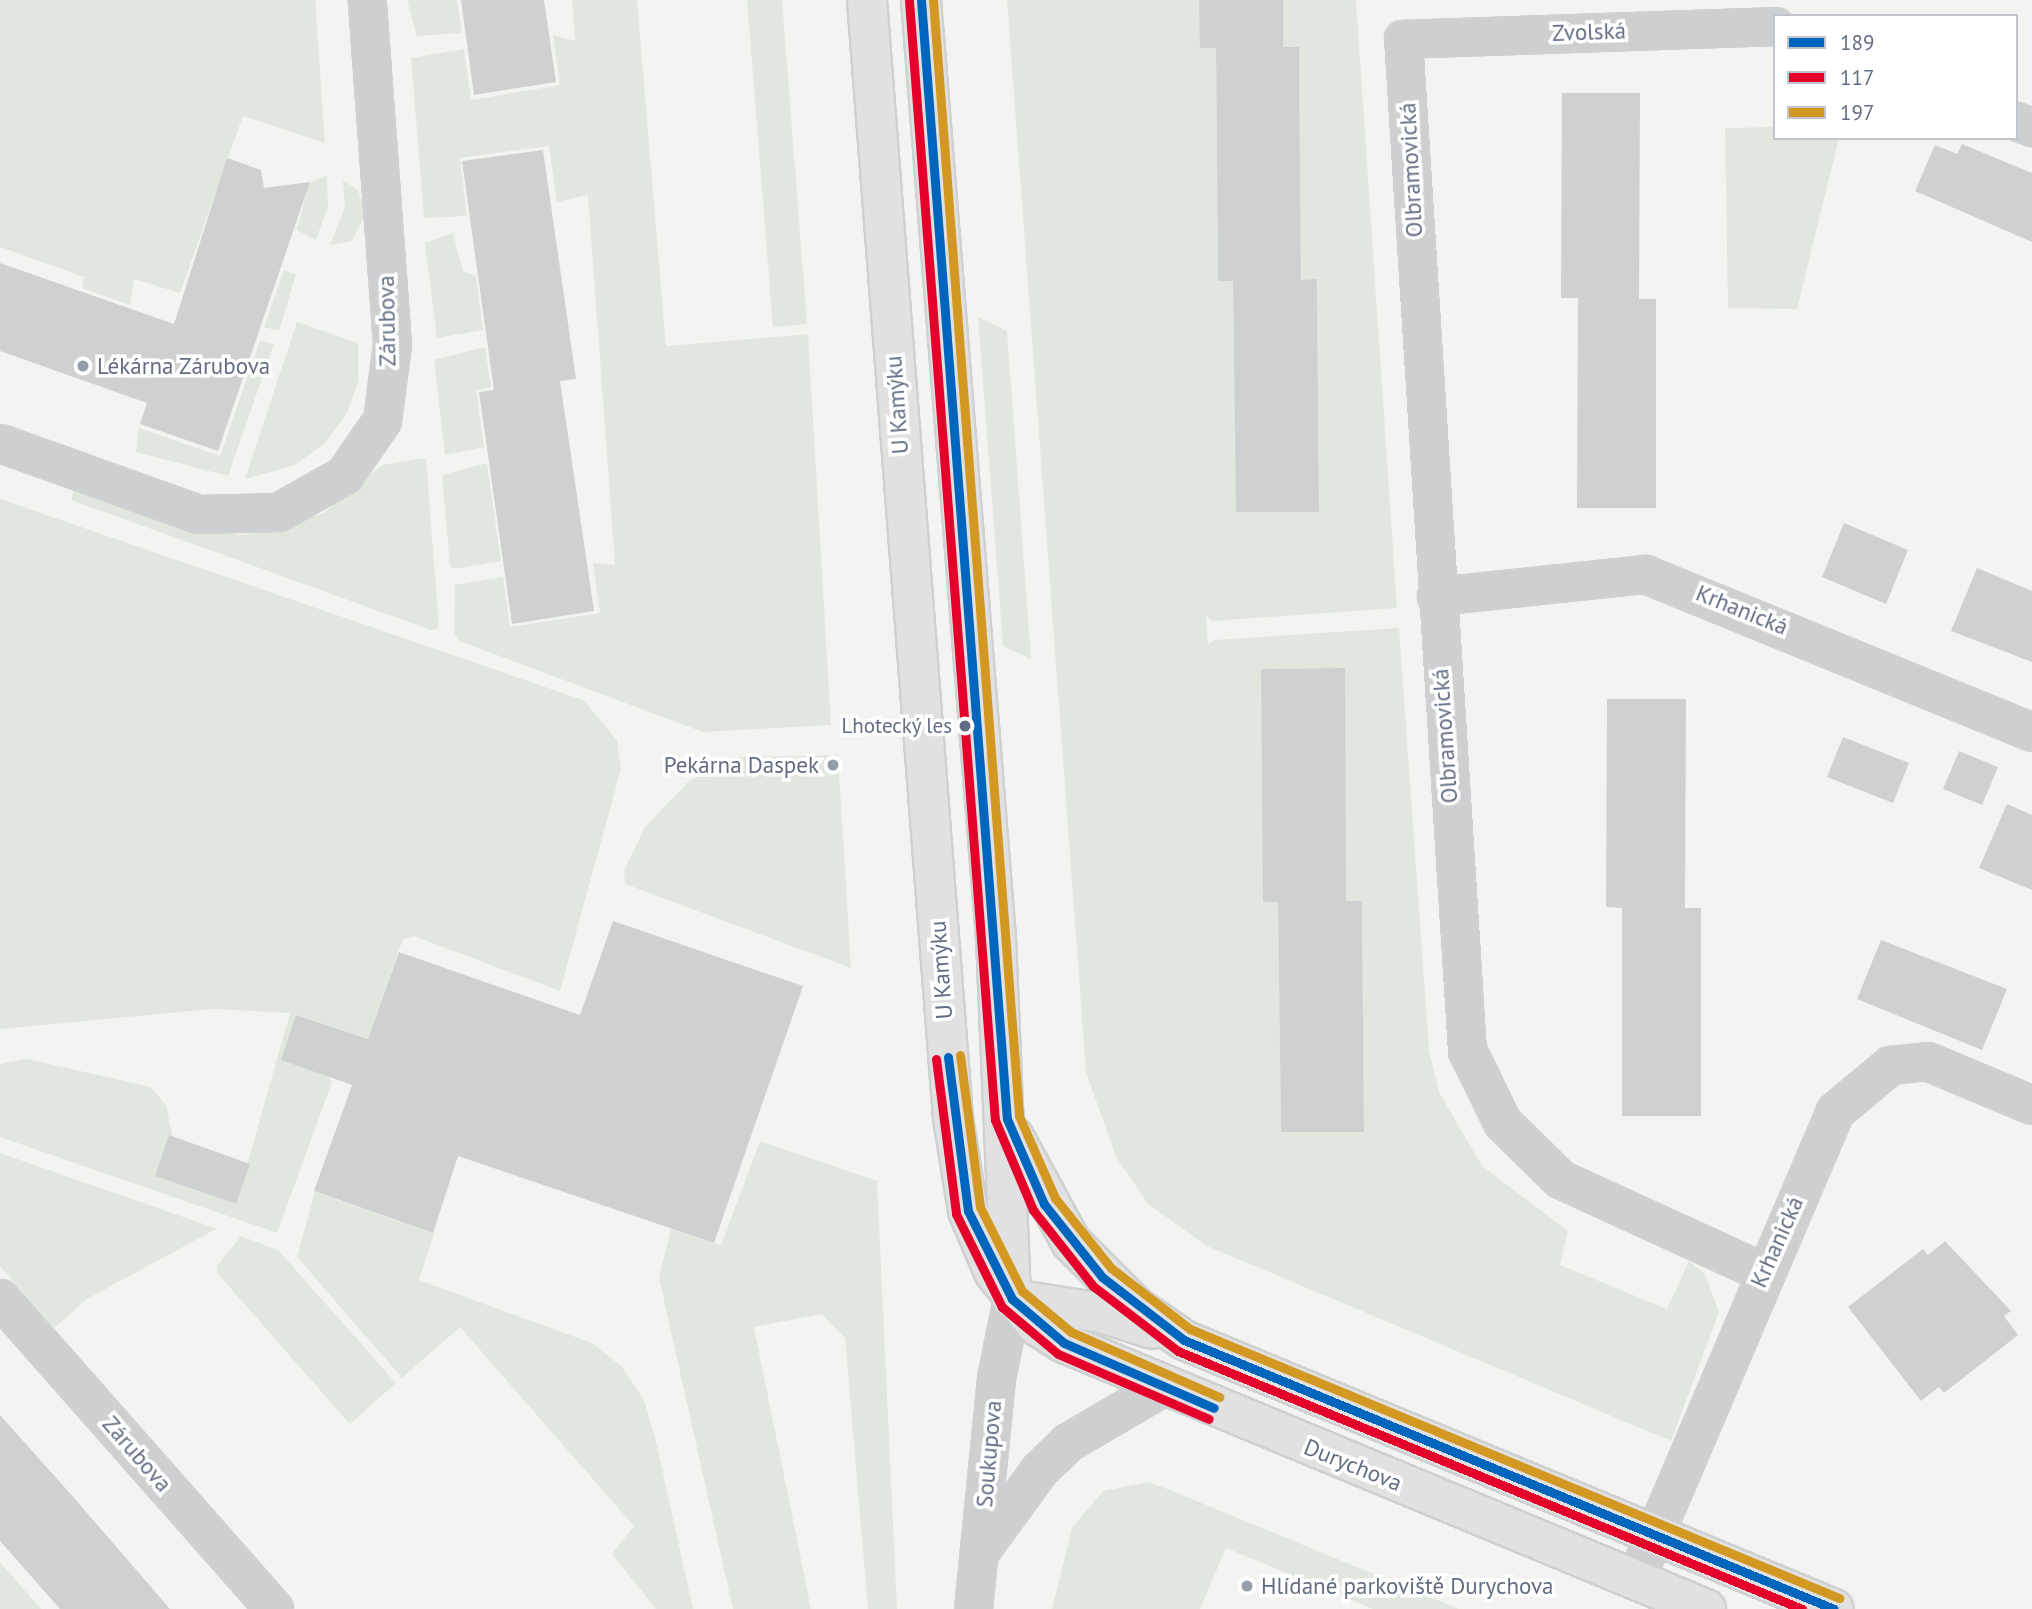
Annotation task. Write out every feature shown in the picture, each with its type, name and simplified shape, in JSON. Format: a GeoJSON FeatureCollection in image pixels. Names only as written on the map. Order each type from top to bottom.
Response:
{"type":"FeatureCollection","features":[{"type":"Feature","properties":{"kind":"street","name":"Zárubova"},"geometry":{"type":"LineString","coordinates":[[0,443],[198,514],[278,512],[344,475],[382,420],[393,344],[367,0]]}},
{"type":"Feature","properties":{"kind":"street","name":"U Kamýku"},"geometry":{"type":"LineString","coordinates":[[867,0],[953,1118],[968,1211],[1012,1299]]}},
{"type":"Feature","properties":{"kind":"street"},"geometry":{"type":"LineString","coordinates":[[921,0],[1007,1119],[1012,1299],[1102,1313],[1184,1340],[1653,1537],[1834,1609]]}},
{"type":"Feature","properties":{"kind":"street","name":"Zvolská"},"geometry":{"type":"LineString","coordinates":[[1403,39],[1773,26]]}},
{"type":"Feature","properties":{"kind":"street","name":"Olbramovická"},"geometry":{"type":"LineString","coordinates":[[1403,39],[1436,596],[1467,1050],[1502,1122],[1560,1179],[1763,1272]]}},
{"type":"Feature","properties":{"kind":"street","name":"Krhanická"},"geometry":{"type":"LineString","coordinates":[[1436,596],[1646,574],[2032,732]]}},
{"type":"Feature","properties":{"kind":"street","name":"Krhanická"},"geometry":{"type":"LineString","coordinates":[[1635,1580],[1763,1272],[1835,1111],[1890,1065],[1927,1061],[2032,1105]]}},
{"type":"Feature","properties":{"kind":"street"},"geometry":{"type":"LineString","coordinates":[[1007,1119],[1039,1193],[1071,1242],[1137,1308],[1184,1340]]}},
{"type":"Feature","properties":{"kind":"street","name":"Zárubova"},"geometry":{"type":"LineString","coordinates":[[0,1298],[274,1609]]}},
{"type":"Feature","properties":{"kind":"street","name":"Durychova"},"geometry":{"type":"LineString","coordinates":[[1012,1299],[1064,1343],[1162,1387],[1706,1609]]}},
{"type":"Feature","properties":{"kind":"street","name":"Soukupova"},"geometry":{"type":"LineString","coordinates":[[973,1609],[996,1378],[1012,1299]]}},
{"type":"Feature","properties":{"kind":"street"},"geometry":{"type":"LineString","coordinates":[[980,1551],[1039,1470],[1068,1442],[1162,1387]]}},
{"type":"Feature","properties":{"kind":"shaded area"},"geometry":{"type":"Polygon","coordinates":[[[0,0],[315,0],[325,143],[243,116],[180,293],[134,279],[130,305],[82,288],[84,277],[0,247],[0,0]]]}},
{"type":"Feature","properties":{"kind":"shaded area"},"geometry":{"type":"Polygon","coordinates":[[[407,0],[457,0],[462,33],[417,36],[407,0]]]}},
{"type":"Feature","properties":{"kind":"shaded area"},"geometry":{"type":"Polygon","coordinates":[[[572,0],[637,0],[666,346],[808,334],[831,725],[703,732],[459,641],[454,633],[455,585],[503,577],[510,627],[600,613],[593,563],[615,565],[588,195],[557,202],[549,146],[460,158],[467,216],[424,218],[411,58],[464,49],[471,100],[560,85],[553,35],[575,41],[572,0]]]}},
{"type":"Feature","properties":{"kind":"shaded area"},"geometry":{"type":"Polygon","coordinates":[[[747,0],[782,0],[807,324],[773,327],[747,0]]]}},
{"type":"Feature","properties":{"kind":"shaded area"},"geometry":{"type":"Polygon","coordinates":[[[1007,0],[1199,0],[1216,48],[1218,280],[1233,281],[1237,512],[1319,511],[1317,280],[1301,280],[1299,48],[1283,47],[1283,0],[1356,0],[1397,608],[1213,621],[1206,616],[1208,645],[1214,640],[1399,628],[1429,1050],[1439,1092],[1482,1166],[1568,1231],[1560,1265],[1667,1309],[1689,1261],[1705,1274],[1719,1312],[1671,1441],[1207,1246],[1148,1204],[1116,1157],[1086,1072],[1007,0]],[[1263,840],[1263,901],[1278,902],[1281,1132],[1364,1132],[1362,902],[1346,901],[1263,840]]]}},
{"type":"Feature","properties":{"kind":"shaded area"},"geometry":{"type":"Polygon","coordinates":[[[1773,127],[1773,140],[1839,140],[1797,309],[1728,308],[1725,128],[1773,127]]]}},
{"type":"Feature","properties":{"kind":"shaded area"},"geometry":{"type":"Polygon","coordinates":[[[327,175],[328,206],[316,240],[297,230],[309,183],[327,175]]]}},
{"type":"Feature","properties":{"kind":"shaded area"},"geometry":{"type":"Polygon","coordinates":[[[343,180],[358,190],[366,213],[352,241],[330,245],[345,207],[343,180]]]}},
{"type":"Feature","properties":{"kind":"shaded area"},"geometry":{"type":"Polygon","coordinates":[[[453,233],[463,271],[476,276],[483,330],[437,338],[425,243],[453,233]]]}},
{"type":"Feature","properties":{"kind":"shaded area"},"geometry":{"type":"Polygon","coordinates":[[[284,270],[296,274],[279,331],[264,327],[284,270]]]}},
{"type":"Feature","properties":{"kind":"shaded area"},"geometry":{"type":"Polygon","coordinates":[[[978,317],[1007,331],[1031,659],[1003,646],[978,317]]]}},
{"type":"Feature","properties":{"kind":"shaded area"},"geometry":{"type":"Polygon","coordinates":[[[297,322],[358,343],[358,382],[346,415],[324,444],[295,465],[245,479],[297,322]]]}},
{"type":"Feature","properties":{"kind":"shaded area"},"geometry":{"type":"Polygon","coordinates":[[[260,340],[274,344],[228,476],[136,452],[139,428],[220,456],[260,340]]]}},
{"type":"Feature","properties":{"kind":"shaded area"},"geometry":{"type":"Polygon","coordinates":[[[485,347],[491,387],[476,390],[484,447],[445,455],[434,360],[485,347]]]}},
{"type":"Feature","properties":{"kind":"shaded area"},"geometry":{"type":"Polygon","coordinates":[[[426,458],[439,628],[431,630],[71,500],[74,489],[198,531],[244,535],[324,513],[382,465],[426,458]]]}},
{"type":"Feature","properties":{"kind":"shaded area"},"geometry":{"type":"Polygon","coordinates":[[[487,463],[501,561],[455,569],[450,566],[442,475],[487,463]]]}},
{"type":"Feature","properties":{"kind":"shaded area"},"geometry":{"type":"Polygon","coordinates":[[[0,499],[583,700],[617,740],[621,769],[560,991],[414,936],[403,939],[368,1039],[297,1015],[332,1082],[277,1233],[0,1137],[0,1064],[27,1059],[151,1087],[166,1105],[172,1133],[155,1176],[236,1204],[290,1013],[213,1009],[0,1029],[0,499]]]}},
{"type":"Feature","properties":{"kind":"shaded area"},"geometry":{"type":"Polygon","coordinates":[[[838,755],[851,968],[625,884],[624,871],[645,827],[689,781],[733,757],[838,755]]]}},
{"type":"Feature","properties":{"kind":"shaded area"},"geometry":{"type":"Polygon","coordinates":[[[760,1141],[877,1181],[897,1609],[868,1609],[845,1338],[821,1314],[754,1327],[811,1609],[733,1609],[659,1278],[671,1229],[721,1245],[760,1141]]]}},
{"type":"Feature","properties":{"kind":"shaded area"},"geometry":{"type":"Polygon","coordinates":[[[0,1153],[216,1229],[87,1299],[54,1328],[0,1266],[0,1153]]]}},
{"type":"Feature","properties":{"kind":"shaded area"},"geometry":{"type":"Polygon","coordinates":[[[315,1192],[434,1234],[419,1280],[592,1343],[622,1367],[644,1400],[655,1437],[693,1609],[656,1609],[612,1554],[634,1526],[460,1327],[402,1378],[297,1257],[315,1192]]]}},
{"type":"Feature","properties":{"kind":"shaded area"},"geometry":{"type":"Polygon","coordinates":[[[241,1236],[278,1250],[396,1383],[350,1424],[218,1274],[217,1266],[241,1236]]]}},
{"type":"Feature","properties":{"kind":"shaded area"},"geometry":{"type":"Polygon","coordinates":[[[1148,1482],[1459,1609],[1373,1609],[1226,1548],[1200,1609],[1052,1609],[1072,1528],[1103,1491],[1148,1482]]]}},
{"type":"Feature","properties":{"kind":"shaded area"},"geometry":{"type":"Polygon","coordinates":[[[0,1562],[41,1609],[0,1609],[0,1562]]]}},
{"type":"Feature","properties":{"kind":"building"},"geometry":{"type":"Polygon","coordinates":[[[461,0],[544,0],[556,82],[474,95],[461,0]]]}},
{"type":"Feature","properties":{"kind":"building"},"geometry":{"type":"Polygon","coordinates":[[[1199,0],[1283,0],[1283,47],[1299,47],[1301,280],[1317,279],[1319,512],[1236,512],[1233,281],[1218,281],[1216,48],[1200,48],[1199,0]]]}},
{"type":"Feature","properties":{"kind":"building"},"geometry":{"type":"Polygon","coordinates":[[[1562,93],[1640,93],[1639,299],[1656,299],[1656,508],[1577,508],[1578,298],[1561,298],[1562,93]]]}},
{"type":"Feature","properties":{"kind":"building"},"geometry":{"type":"Polygon","coordinates":[[[1962,144],[2032,173],[2032,242],[1915,191],[1935,145],[1957,154],[1962,144]]]}},
{"type":"Feature","properties":{"kind":"building"},"geometry":{"type":"Polygon","coordinates":[[[543,150],[576,379],[560,381],[594,611],[512,624],[479,392],[494,390],[462,161],[543,150]]]}},
{"type":"Feature","properties":{"kind":"building"},"geometry":{"type":"Polygon","coordinates":[[[227,158],[261,170],[264,188],[310,182],[218,451],[140,424],[147,403],[0,351],[0,263],[174,324],[227,158]]]}},
{"type":"Feature","properties":{"kind":"building"},"geometry":{"type":"Polygon","coordinates":[[[1844,523],[1908,550],[1886,604],[1822,577],[1844,523]]]}},
{"type":"Feature","properties":{"kind":"building"},"geometry":{"type":"Polygon","coordinates":[[[1977,568],[2032,591],[2032,662],[1951,631],[1977,568]]]}},
{"type":"Feature","properties":{"kind":"building"},"geometry":{"type":"Polygon","coordinates":[[[1345,668],[1346,901],[1362,901],[1364,1132],[1281,1132],[1278,902],[1263,902],[1261,669],[1345,668]]]}},
{"type":"Feature","properties":{"kind":"building"},"geometry":{"type":"Polygon","coordinates":[[[1607,699],[1686,699],[1685,908],[1701,908],[1701,1116],[1622,1116],[1622,908],[1606,907],[1607,699]]]}},
{"type":"Feature","properties":{"kind":"building"},"geometry":{"type":"Polygon","coordinates":[[[1843,737],[1909,763],[1893,803],[1827,777],[1843,737]]]}},
{"type":"Feature","properties":{"kind":"building"},"geometry":{"type":"Polygon","coordinates":[[[1959,751],[1998,767],[1982,805],[1943,789],[1959,751]]]}},
{"type":"Feature","properties":{"kind":"building"},"geometry":{"type":"Polygon","coordinates":[[[2007,804],[2032,815],[2032,890],[1979,868],[2007,804]]]}},
{"type":"Feature","properties":{"kind":"building"},"geometry":{"type":"Polygon","coordinates":[[[613,921],[803,986],[714,1243],[458,1156],[433,1233],[314,1191],[352,1085],[281,1060],[296,1015],[368,1039],[399,952],[580,1015],[613,921]]]}},
{"type":"Feature","properties":{"kind":"building"},"geometry":{"type":"Polygon","coordinates":[[[1881,940],[2007,989],[1982,1050],[1857,999],[1881,940]]]}},
{"type":"Feature","properties":{"kind":"building"},"geometry":{"type":"Polygon","coordinates":[[[169,1135],[250,1164],[236,1204],[155,1176],[169,1135]]]}},
{"type":"Feature","properties":{"kind":"building"},"geometry":{"type":"Polygon","coordinates":[[[1945,1241],[2011,1311],[2004,1316],[2018,1335],[1944,1393],[1939,1387],[1921,1401],[1848,1307],[1923,1249],[1928,1255],[1945,1241]]]}},
{"type":"Feature","properties":{"kind":"building"},"geometry":{"type":"Polygon","coordinates":[[[0,1415],[170,1609],[60,1609],[0,1541],[0,1415]]]}},
{"type":"Feature","properties":{"kind":"transit line","name":"189"},"geometry":{"type":"LineString","coordinates":[[921,0],[1007,1119],[1044,1204],[1102,1277],[1184,1340],[1834,1609]]}},
{"type":"Feature","properties":{"kind":"transit line","name":"197"},"geometry":{"type":"LineString","coordinates":[[933,0],[1019,1116],[1055,1198],[1111,1268],[1190,1329],[1839,1598]]}},
{"type":"Feature","properties":{"kind":"transit line","name":"117"},"geometry":{"type":"LineString","coordinates":[[909,1],[995,1120],[1033,1210],[1093,1286],[1178,1351],[1802,1609]]}},
{"type":"Feature","properties":{"kind":"transit line","name":"197"},"geometry":{"type":"LineString","coordinates":[[960,1055],[980,1207],[1022,1291],[1071,1332],[1219,1397]]}},
{"type":"Feature","properties":{"kind":"transit line","name":"189"},"geometry":{"type":"LineString","coordinates":[[948,1057],[968,1211],[1012,1299],[1064,1343],[1214,1408]]}},
{"type":"Feature","properties":{"kind":"transit line","name":"117"},"geometry":{"type":"LineString","coordinates":[[936,1059],[956,1214],[1002,1307],[1058,1354],[1209,1419]]}},
{"type":"Feature","properties":{"kind":"place","name":"Lékárna Zárubova"},"geometry":{"type":"Point","coordinates":[83,366]}},
{"type":"Feature","properties":{"kind":"place","name":"Lhotecký les"},"geometry":{"type":"Point","coordinates":[965,726]}},
{"type":"Feature","properties":{"kind":"place","name":"Pekárna Daspek"},"geometry":{"type":"Point","coordinates":[833,765]}},
{"type":"Feature","properties":{"kind":"place","name":"Hlídané parkoviště Durychova"},"geometry":{"type":"Point","coordinates":[1247,1586]}}]}
